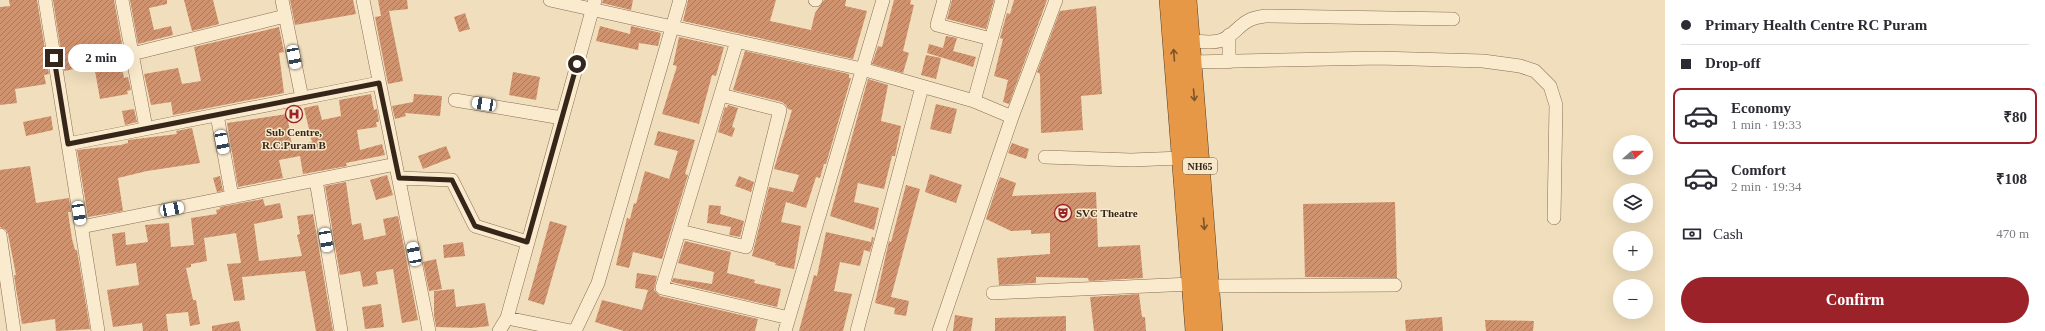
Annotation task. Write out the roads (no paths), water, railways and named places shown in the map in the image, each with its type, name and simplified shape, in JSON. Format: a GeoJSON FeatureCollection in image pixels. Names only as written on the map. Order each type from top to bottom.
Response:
{"type":"FeatureCollection","features":[{"type":"Feature","properties":{"kind":"highway","name":"NH65"},"geometry":{"type":"LineString","coordinates":[[1169,0],[1188,124],[1200,285],[1195,331]]}},
{"type":"Feature","properties":{"kind":"highway","name":"NH65"},"geometry":{"type":"LineString","coordinates":[[1187,0],[1192,62],[1188,124],[1182,158],[1200,285],[1213,331]]}},
{"type":"Feature","properties":{"kind":"street"},"geometry":{"type":"LineString","coordinates":[[44,0],[98,331]]}},
{"type":"Feature","properties":{"kind":"street"},"geometry":{"type":"LineString","coordinates":[[122,0],[146,128]]}},
{"type":"Feature","properties":{"kind":"street"},"geometry":{"type":"LineString","coordinates":[[282,0],[302,98]]}},
{"type":"Feature","properties":{"kind":"street"},"geometry":{"type":"LineString","coordinates":[[363,0],[429,331]]}},
{"type":"Feature","properties":{"kind":"street"},"geometry":{"type":"LineString","coordinates":[[550,0],[593,5],[674,26],[862,70],[974,101],[1012,117]]}},
{"type":"Feature","properties":{"kind":"street"},"geometry":{"type":"LineString","coordinates":[[575,331],[598,284],[674,26],[680,0]]}},
{"type":"Feature","properties":{"kind":"street"},"geometry":{"type":"LineString","coordinates":[[785,331],[883,0]]}},
{"type":"Feature","properties":{"kind":"street"},"geometry":{"type":"LineString","coordinates":[[944,0],[936,25],[991,39]]}},
{"type":"Feature","properties":{"kind":"street"},"geometry":{"type":"LineString","coordinates":[[974,101],[1002,0]]}},
{"type":"Feature","properties":{"kind":"street"},"geometry":{"type":"LineString","coordinates":[[939,331],[1012,117],[1056,0]]}},
{"type":"Feature","properties":{"kind":"street"},"geometry":{"type":"LineString","coordinates":[[499,331],[507,318],[593,5]]}},
{"type":"Feature","properties":{"kind":"street"},"geometry":{"type":"LineString","coordinates":[[132,54],[285,16]]}},
{"type":"Feature","properties":{"kind":"street"},"geometry":{"type":"LineString","coordinates":[[1190,41],[1217,42],[1229,36],[1247,20],[1265,16],[1453,19]]}},
{"type":"Feature","properties":{"kind":"street"},"geometry":{"type":"LineString","coordinates":[[1229,36],[1229,62]]}},
{"type":"Feature","properties":{"kind":"street"},"geometry":{"type":"LineString","coordinates":[[737,41],[662,288],[789,318]]}},
{"type":"Feature","properties":{"kind":"street"},"geometry":{"type":"LineString","coordinates":[[1192,62],[1379,58],[1484,61],[1520,66],[1535,71],[1550,86],[1556,105],[1554,218]]}},
{"type":"Feature","properties":{"kind":"street"},"geometry":{"type":"LineString","coordinates":[[68,144],[379,83]]}},
{"type":"Feature","properties":{"kind":"street"},"geometry":{"type":"LineString","coordinates":[[857,331],[922,87]]}},
{"type":"Feature","properties":{"kind":"street"},"geometry":{"type":"LineString","coordinates":[[680,231],[746,248],[780,110],[721,95]]}},
{"type":"Feature","properties":{"kind":"street"},"geometry":{"type":"LineString","coordinates":[[455,100],[562,118]]}},
{"type":"Feature","properties":{"kind":"street"},"geometry":{"type":"LineString","coordinates":[[217,114],[232,197]]}},
{"type":"Feature","properties":{"kind":"street"},"geometry":{"type":"LineString","coordinates":[[1045,157],[1131,160],[1182,158]]}},
{"type":"Feature","properties":{"kind":"street"},"geometry":{"type":"LineString","coordinates":[[81,227],[396,164]]}},
{"type":"Feature","properties":{"kind":"street"},"geometry":{"type":"LineString","coordinates":[[399,178],[452,180],[475,226],[527,242]]}},
{"type":"Feature","properties":{"kind":"street"},"geometry":{"type":"LineString","coordinates":[[316,180],[341,331]]}},
{"type":"Feature","properties":{"kind":"street"},"geometry":{"type":"LineString","coordinates":[[0,235],[14,331]]}},
{"type":"Feature","properties":{"kind":"street"},"geometry":{"type":"LineString","coordinates":[[993,293],[1200,285],[1395,285]]}},
{"type":"Feature","properties":{"kind":"street"},"geometry":{"type":"LineString","coordinates":[[507,318],[571,331]]}},
{"type":"Feature","properties":{"kind":"place","name":"Sub Centre, R.C.Puram B"},"geometry":{"type":"Point","coordinates":[294,114]}},
{"type":"Feature","properties":{"kind":"place","name":"SVC Theatre"},"geometry":{"type":"Point","coordinates":[1063,213]}}]}
